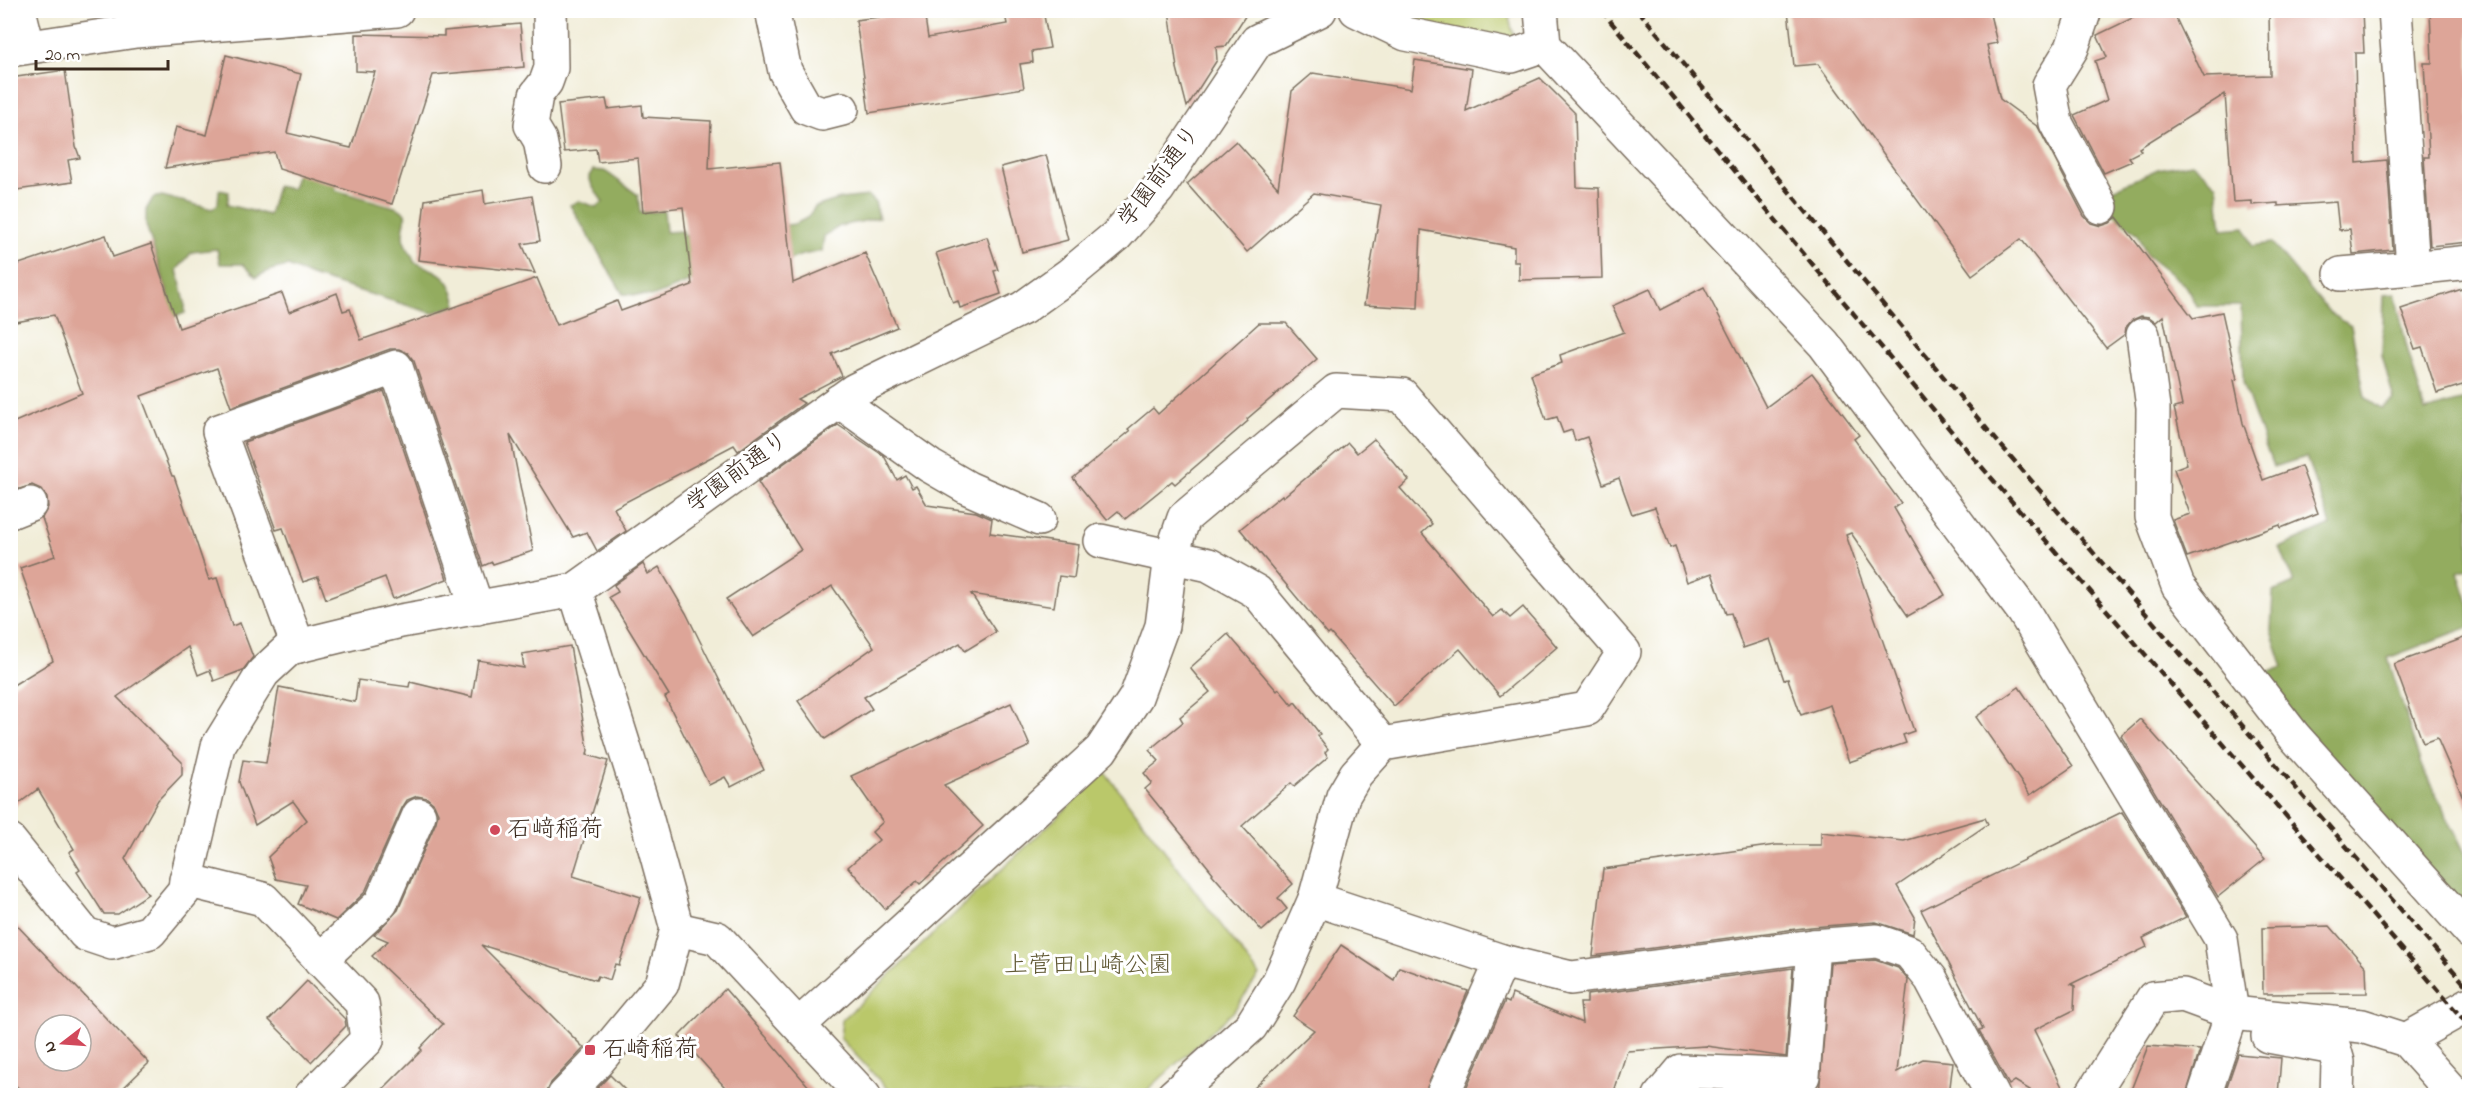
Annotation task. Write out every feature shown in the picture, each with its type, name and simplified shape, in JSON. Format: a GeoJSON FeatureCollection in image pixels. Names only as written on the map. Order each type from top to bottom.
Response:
{"type":"FeatureCollection","features":[{"type":"Feature","properties":{"kind":"street"},"geometry":{"type":"LineString","coordinates":[[20,33],[134,21],[397,10]]}},
{"type":"Feature","properties":{"kind":"street"},"geometry":{"type":"LineString","coordinates":[[545,166],[540,140],[531,125],[536,95],[546,82],[551,68],[550,10]]}},
{"type":"Feature","properties":{"kind":"street"},"geometry":{"type":"LineString","coordinates":[[772,10],[785,71],[806,108],[822,114],[842,109]]}},
{"type":"Feature","properties":{"kind":"street","name":"学園前通り"},"geometry":{"type":"LineString","coordinates":[[575,591],[855,390],[1023,308],[1069,275],[1116,236],[1158,189],[1257,41],[1320,10]]}},
{"type":"Feature","properties":{"kind":"street"},"geometry":{"type":"LineString","coordinates":[[1356,10],[1406,34],[1512,56],[1545,45]]}},
{"type":"Feature","properties":{"kind":"street"},"geometry":{"type":"LineString","coordinates":[[1541,10],[1545,45],[1824,344],[2024,612],[2221,939],[2230,1021],[2204,1095]]}},
{"type":"Feature","properties":{"kind":"street"},"geometry":{"type":"LineString","coordinates":[[2085,10],[2072,48],[2049,85],[2056,123],[2101,207]]}},
{"type":"Feature","properties":{"kind":"street"},"geometry":{"type":"LineString","coordinates":[[2395,10],[2413,268]]}},
{"type":"Feature","properties":{"kind":"street"},"geometry":{"type":"LineString","coordinates":[[2341,274],[2469,262]]}},
{"type":"Feature","properties":{"kind":"street"},"geometry":{"type":"LineString","coordinates":[[2142,335],[2153,407],[2152,517],[2178,586],[2294,736],[2469,932]]}},
{"type":"Feature","properties":{"kind":"street"},"geometry":{"type":"LineString","coordinates":[[298,646],[219,431],[396,367],[477,608]]}},
{"type":"Feature","properties":{"kind":"street"},"geometry":{"type":"LineString","coordinates":[[799,1025],[1101,750],[1136,697],[1162,626],[1171,556],[1185,518],[1336,392],[1402,395],[1623,652],[1587,709],[1383,744],[1356,774],[1343,796],[1315,899],[1279,981],[1251,1026],[1173,1095]]}},
{"type":"Feature","properties":{"kind":"street"},"geometry":{"type":"LineString","coordinates":[[839,401],[930,466],[968,489],[1039,519]]}},
{"type":"Feature","properties":{"kind":"street"},"geometry":{"type":"LineString","coordinates":[[1101,542],[1209,565],[1257,592],[1383,744]]}},
{"type":"Feature","properties":{"kind":"street"},"geometry":{"type":"LineString","coordinates":[[10,841],[85,934],[112,943],[150,932],[184,891],[218,746],[263,673],[290,648],[401,621],[575,591],[646,816],[677,929],[662,984],[598,1060],[564,1095]]}},
{"type":"Feature","properties":{"kind":"street"},"geometry":{"type":"LineString","coordinates":[[320,960],[381,903],[420,815]]}},
{"type":"Feature","properties":{"kind":"street"},"geometry":{"type":"LineString","coordinates":[[186,880],[263,899],[362,1002],[367,1040],[311,1095]]}},
{"type":"Feature","properties":{"kind":"street"},"geometry":{"type":"LineString","coordinates":[[1315,899],[1502,961],[1571,978],[1813,946],[1877,941],[1910,952],[1931,979],[1993,1095]]}},
{"type":"Feature","properties":{"kind":"street"},"geometry":{"type":"LineString","coordinates":[[677,929],[717,938],[864,1095]]}},
{"type":"Feature","properties":{"kind":"street"},"geometry":{"type":"LineString","coordinates":[[1660,1095],[1681,1071],[1803,1076],[1813,946]]}},
{"type":"Feature","properties":{"kind":"street"},"geometry":{"type":"LineString","coordinates":[[1442,1095],[1502,961]]}},
{"type":"Feature","properties":{"kind":"street"},"geometry":{"type":"LineString","coordinates":[[2091,1095],[2152,998],[2183,995],[2230,1021],[2334,1048],[2338,1062],[2337,1095]]}},
{"type":"Feature","properties":{"kind":"street"},"geometry":{"type":"LineString","coordinates":[[2406,1040],[2469,1004]]}},
{"type":"Feature","properties":{"kind":"street"},"geometry":{"type":"LineString","coordinates":[[2230,1021],[2362,1026],[2406,1040],[2456,1095]]}},
{"type":"Feature","properties":{"kind":"green space"},"geometry":{"type":"Polygon","coordinates":[[[1387,11],[1512,11],[1514,15],[1509,18],[1516,44],[1438,32],[1387,11]]]}},
{"type":"Feature","properties":{"kind":"green space"},"geometry":{"type":"Polygon","coordinates":[[[305,144],[343,155],[335,190],[398,208],[405,213],[403,240],[414,262],[443,276],[451,287],[457,305],[432,313],[311,276],[288,266],[256,277],[243,264],[220,264],[217,249],[192,252],[177,270],[185,302],[185,313],[140,329],[136,312],[170,299],[146,225],[146,210],[153,198],[162,196],[212,209],[218,204],[219,190],[229,192],[227,205],[269,215],[277,186],[292,189],[305,144]]]}},
{"type":"Feature","properties":{"kind":"green space"},"geometry":{"type":"Polygon","coordinates":[[[2192,163],[2217,185],[2222,229],[2245,227],[2252,246],[2272,243],[2330,313],[2351,326],[2365,397],[2381,408],[2394,400],[2382,355],[2384,295],[2395,294],[2425,411],[2469,399],[2469,568],[2458,572],[2469,606],[2469,627],[2388,658],[2421,765],[2469,861],[2469,918],[2300,732],[2267,673],[2283,667],[2271,631],[2273,592],[2294,583],[2280,548],[2331,525],[2306,457],[2273,467],[2243,382],[2241,306],[2196,306],[2187,287],[2147,255],[2138,234],[2109,210],[2109,191],[2158,169],[2192,163]]]}},
{"type":"Feature","properties":{"kind":"green space"},"geometry":{"type":"Polygon","coordinates":[[[593,170],[605,171],[638,195],[640,213],[664,211],[666,232],[683,231],[684,236],[795,224],[807,218],[815,207],[840,199],[869,196],[875,202],[879,218],[840,226],[824,236],[822,251],[802,255],[749,276],[719,270],[654,296],[623,294],[570,205],[579,201],[596,207],[603,202],[592,186],[589,176],[593,170]]]}},
{"type":"Feature","properties":{"kind":"green space","name":"上菅田山崎公園"},"geometry":{"type":"Polygon","coordinates":[[[1105,772],[1259,975],[1233,1012],[1142,1095],[893,1095],[840,1038],[842,1020],[1105,772]]]}},
{"type":"Feature","properties":{"kind":"building"},"geometry":{"type":"Polygon","coordinates":[[[1043,10],[1050,48],[1032,51],[1033,62],[1020,64],[1024,88],[869,113],[856,20],[924,11],[928,38],[1007,24],[1005,14],[1043,10]]]}},
{"type":"Feature","properties":{"kind":"building"},"geometry":{"type":"Polygon","coordinates":[[[1169,10],[1249,10],[1226,46],[1216,47],[1217,60],[1187,107],[1177,68],[1169,10]]]}},
{"type":"Feature","properties":{"kind":"building"},"geometry":{"type":"Polygon","coordinates":[[[1788,10],[1989,10],[1997,43],[1987,45],[2000,99],[2038,127],[2084,216],[2091,223],[2101,226],[2117,217],[2193,318],[2222,312],[2237,379],[2234,380],[2243,423],[2263,480],[2301,466],[2318,513],[2281,528],[2280,525],[2187,557],[2173,520],[2190,514],[2174,469],[2187,464],[2174,408],[2182,406],[2163,316],[2156,322],[2149,317],[2141,316],[2132,320],[2126,327],[2125,334],[2106,348],[2021,239],[1972,275],[1818,64],[1794,66],[1788,10]]]}},
{"type":"Feature","properties":{"kind":"building"},"geometry":{"type":"Polygon","coordinates":[[[2149,10],[2172,10],[2204,77],[2270,75],[2269,10],[2362,10],[2364,53],[2355,53],[2357,163],[2387,160],[2393,250],[2353,254],[2350,229],[2339,230],[2336,202],[2278,206],[2278,203],[2252,205],[2252,201],[2233,202],[2225,94],[2139,148],[2141,151],[2129,157],[2132,161],[2104,173],[2074,115],[2107,100],[2095,61],[2107,57],[2097,35],[2149,10]]]}},
{"type":"Feature","properties":{"kind":"building"},"geometry":{"type":"Polygon","coordinates":[[[2430,10],[2469,10],[2469,242],[2430,246],[2424,157],[2429,157],[2424,63],[2432,63],[2430,10]]]}},
{"type":"Feature","properties":{"kind":"building"},"geometry":{"type":"Polygon","coordinates":[[[520,24],[524,67],[433,75],[392,204],[279,169],[274,152],[165,168],[176,127],[207,135],[226,55],[301,74],[287,133],[351,148],[375,72],[356,71],[356,34],[444,36],[444,31],[520,24]]]}},
{"type":"Feature","properties":{"kind":"building"},"geometry":{"type":"Polygon","coordinates":[[[1415,60],[1472,69],[1466,111],[1540,78],[1575,113],[1577,187],[1599,188],[1602,278],[1519,280],[1519,262],[1514,262],[1514,247],[1421,230],[1418,308],[1364,305],[1381,205],[1314,193],[1247,252],[1187,184],[1236,141],[1278,188],[1292,91],[1313,73],[1411,89],[1415,60]]]}},
{"type":"Feature","properties":{"kind":"building"},"geometry":{"type":"Polygon","coordinates":[[[65,70],[76,147],[80,158],[68,160],[72,182],[10,191],[10,78],[65,70]]]}},
{"type":"Feature","properties":{"kind":"building"},"geometry":{"type":"Polygon","coordinates":[[[606,99],[608,109],[642,105],[643,117],[711,121],[709,169],[780,162],[793,283],[865,253],[897,327],[832,354],[842,376],[797,399],[804,403],[738,451],[734,445],[614,508],[626,531],[597,551],[587,532],[573,537],[510,435],[533,551],[483,566],[414,361],[408,353],[399,349],[390,349],[231,407],[217,368],[141,396],[172,476],[174,476],[209,580],[217,578],[232,626],[240,623],[253,657],[243,670],[214,681],[210,670],[198,675],[188,647],[117,697],[182,762],[182,775],[158,800],[125,859],[148,894],[118,914],[104,914],[77,872],[80,870],[69,852],[74,849],[38,789],[10,810],[10,687],[53,661],[20,568],[55,556],[42,518],[48,507],[47,497],[41,489],[32,485],[10,492],[10,424],[82,393],[54,315],[10,323],[10,267],[106,235],[113,257],[151,244],[179,328],[282,293],[289,312],[337,293],[343,311],[350,309],[361,340],[537,278],[557,325],[617,301],[621,311],[692,285],[683,207],[643,212],[638,158],[598,162],[596,149],[564,152],[558,104],[606,99]]]}},
{"type":"Feature","properties":{"kind":"building"},"geometry":{"type":"Polygon","coordinates":[[[1046,155],[1068,240],[1022,252],[1001,167],[1046,155]]]}},
{"type":"Feature","properties":{"kind":"building"},"geometry":{"type":"Polygon","coordinates":[[[483,190],[485,204],[532,196],[540,241],[522,244],[535,273],[418,260],[425,200],[483,190]]]}},
{"type":"Feature","properties":{"kind":"building"},"geometry":{"type":"Polygon","coordinates":[[[987,237],[998,270],[994,271],[1001,294],[960,308],[958,301],[953,303],[936,253],[987,237]]]}},
{"type":"Feature","properties":{"kind":"building"},"geometry":{"type":"Polygon","coordinates":[[[1704,287],[1766,407],[1812,373],[1859,435],[1854,439],[1901,503],[1894,508],[1945,595],[1908,616],[1851,533],[1846,535],[1914,731],[1903,735],[1906,743],[1849,762],[1830,705],[1801,715],[1788,679],[1784,680],[1770,639],[1743,648],[1731,613],[1726,614],[1712,573],[1687,582],[1675,546],[1670,548],[1655,507],[1632,514],[1619,478],[1603,484],[1587,437],[1575,441],[1572,430],[1563,433],[1557,417],[1546,420],[1531,374],[1562,363],[1560,355],[1624,332],[1612,306],[1650,289],[1660,310],[1704,287]]]}},
{"type":"Feature","properties":{"kind":"building"},"geometry":{"type":"Polygon","coordinates":[[[2462,289],[2469,309],[2469,383],[2437,393],[2422,347],[2415,349],[2401,309],[2462,289]]]}},
{"type":"Feature","properties":{"kind":"building"},"geometry":{"type":"Polygon","coordinates":[[[1259,323],[1286,323],[1317,359],[1175,484],[1172,481],[1125,519],[1118,511],[1107,520],[1073,478],[1130,431],[1128,429],[1153,408],[1158,414],[1259,323]]]}},
{"type":"Feature","properties":{"kind":"building"},"geometry":{"type":"Polygon","coordinates":[[[384,391],[447,579],[393,599],[385,577],[326,599],[318,577],[303,582],[283,528],[276,530],[244,442],[384,391]]]}},
{"type":"Feature","properties":{"kind":"building"},"geometry":{"type":"Polygon","coordinates":[[[838,425],[884,456],[897,480],[905,475],[912,488],[916,486],[927,505],[976,512],[992,519],[990,533],[1079,545],[1074,578],[1059,576],[1054,607],[971,594],[996,632],[965,651],[960,643],[864,697],[872,709],[825,739],[798,701],[874,647],[832,586],[753,637],[726,599],[801,550],[758,482],[838,425]]]}},
{"type":"Feature","properties":{"kind":"building"},"geometry":{"type":"Polygon","coordinates":[[[1374,439],[1409,480],[1400,488],[1432,524],[1422,533],[1493,617],[1502,610],[1510,618],[1523,607],[1557,647],[1500,696],[1460,649],[1394,706],[1330,633],[1328,635],[1240,529],[1348,443],[1357,453],[1374,439]]]}},
{"type":"Feature","properties":{"kind":"building"},"geometry":{"type":"Polygon","coordinates":[[[643,564],[648,574],[659,567],[686,613],[764,770],[731,787],[725,777],[709,785],[665,697],[669,695],[609,597],[618,592],[614,585],[643,564]]]}},
{"type":"Feature","properties":{"kind":"building"},"geometry":{"type":"Polygon","coordinates":[[[1228,634],[1277,691],[1279,689],[1292,705],[1295,702],[1320,734],[1318,736],[1328,749],[1325,752],[1328,757],[1294,786],[1291,783],[1242,826],[1293,884],[1278,898],[1287,909],[1262,931],[1212,874],[1145,789],[1152,783],[1144,773],[1159,761],[1149,750],[1183,722],[1180,717],[1210,692],[1190,668],[1228,634]]]}},
{"type":"Feature","properties":{"kind":"building"},"geometry":{"type":"Polygon","coordinates":[[[2469,636],[2469,811],[2437,738],[2423,743],[2394,664],[2469,636]]]}},
{"type":"Feature","properties":{"kind":"building"},"geometry":{"type":"Polygon","coordinates":[[[570,646],[587,755],[608,761],[573,876],[641,897],[619,965],[615,964],[610,980],[598,976],[596,980],[481,945],[584,1048],[551,1083],[546,1095],[377,1095],[422,1050],[420,1048],[443,1024],[372,956],[388,941],[374,935],[398,910],[438,813],[434,804],[427,798],[417,796],[407,800],[365,892],[336,920],[298,904],[306,885],[276,879],[268,857],[307,820],[293,801],[255,825],[239,782],[243,760],[266,763],[279,687],[355,702],[358,680],[409,687],[410,682],[472,697],[478,660],[524,668],[522,654],[570,646]]]}},
{"type":"Feature","properties":{"kind":"building"},"geometry":{"type":"Polygon","coordinates":[[[2019,687],[2073,766],[2030,795],[1976,717],[2019,687]]]}},
{"type":"Feature","properties":{"kind":"building"},"geometry":{"type":"Polygon","coordinates":[[[1011,703],[1030,746],[944,785],[983,826],[920,884],[917,881],[885,909],[848,867],[879,840],[872,832],[883,822],[851,776],[1011,703]]]}},
{"type":"Feature","properties":{"kind":"building"},"geometry":{"type":"Polygon","coordinates":[[[2140,719],[2265,859],[2218,897],[2121,736],[2140,719]]]}},
{"type":"Feature","properties":{"kind":"building"},"geometry":{"type":"Polygon","coordinates":[[[2122,812],[2186,917],[2143,938],[2147,947],[2071,984],[2075,986],[2074,1010],[2034,1030],[2066,1095],[2038,1095],[2015,1081],[2009,1085],[1979,1030],[1983,1029],[1921,910],[2122,812]]]}},
{"type":"Feature","properties":{"kind":"building"},"geometry":{"type":"Polygon","coordinates":[[[1985,818],[1988,824],[1897,886],[1915,917],[1913,934],[1876,922],[1811,927],[1593,956],[1603,869],[1776,845],[1821,845],[1821,832],[1904,841],[1985,818]]]}},
{"type":"Feature","properties":{"kind":"building"},"geometry":{"type":"Polygon","coordinates":[[[10,918],[149,1063],[116,1095],[26,1095],[10,1080],[10,918]]]}},
{"type":"Feature","properties":{"kind":"building"},"geometry":{"type":"Polygon","coordinates":[[[2330,926],[2366,967],[2367,993],[2263,994],[2262,928],[2330,926]]]}},
{"type":"Feature","properties":{"kind":"building"},"geometry":{"type":"Polygon","coordinates":[[[1341,945],[1394,980],[1399,967],[1468,991],[1424,1095],[1247,1095],[1314,1030],[1293,1016],[1341,945]]]}},
{"type":"Feature","properties":{"kind":"building"},"geometry":{"type":"Polygon","coordinates":[[[1875,960],[1898,968],[1908,980],[1897,1072],[1923,1059],[1953,1062],[1949,1095],[1819,1095],[1830,963],[1875,960]]]}},
{"type":"Feature","properties":{"kind":"building"},"geometry":{"type":"Polygon","coordinates":[[[1793,968],[1786,1057],[1706,1046],[1627,1051],[1613,1095],[1463,1095],[1505,1001],[1509,1003],[1512,994],[1582,1023],[1580,1003],[1587,1003],[1587,995],[1793,968]]]}},
{"type":"Feature","properties":{"kind":"building"},"geometry":{"type":"Polygon","coordinates":[[[307,981],[345,1019],[346,1026],[311,1062],[269,1020],[307,981]]]}},
{"type":"Feature","properties":{"kind":"building"},"geometry":{"type":"Polygon","coordinates":[[[725,989],[816,1095],[732,1095],[679,1036],[725,989]]]}},
{"type":"Feature","properties":{"kind":"building"},"geometry":{"type":"Polygon","coordinates":[[[2148,1046],[2200,1050],[2186,1095],[2129,1095],[2148,1046]]]}},
{"type":"Feature","properties":{"kind":"building"},"geometry":{"type":"Polygon","coordinates":[[[2238,1054],[2281,1058],[2278,1095],[2224,1095],[2238,1054]]]}},
{"type":"Feature","properties":{"kind":"building"},"geometry":{"type":"Polygon","coordinates":[[[610,1075],[630,1095],[591,1095],[610,1075]]]}},
{"type":"Feature","properties":{"kind":"railway"},"geometry":{"type":"LineString","coordinates":[[1601,10],[1967,450],[2470,1027]]}},
{"type":"Feature","properties":{"kind":"railway"},"geometry":{"type":"LineString","coordinates":[[1638,10],[1986,428],[2470,990]]}},
{"type":"Feature","properties":{"kind":"place","name":"石﨑稲荷"},"geometry":{"type":"Point","coordinates":[495,830]}},
{"type":"Feature","properties":{"kind":"place","name":"石崎稲荷"},"geometry":{"type":"Point","coordinates":[590,1050]}}]}
